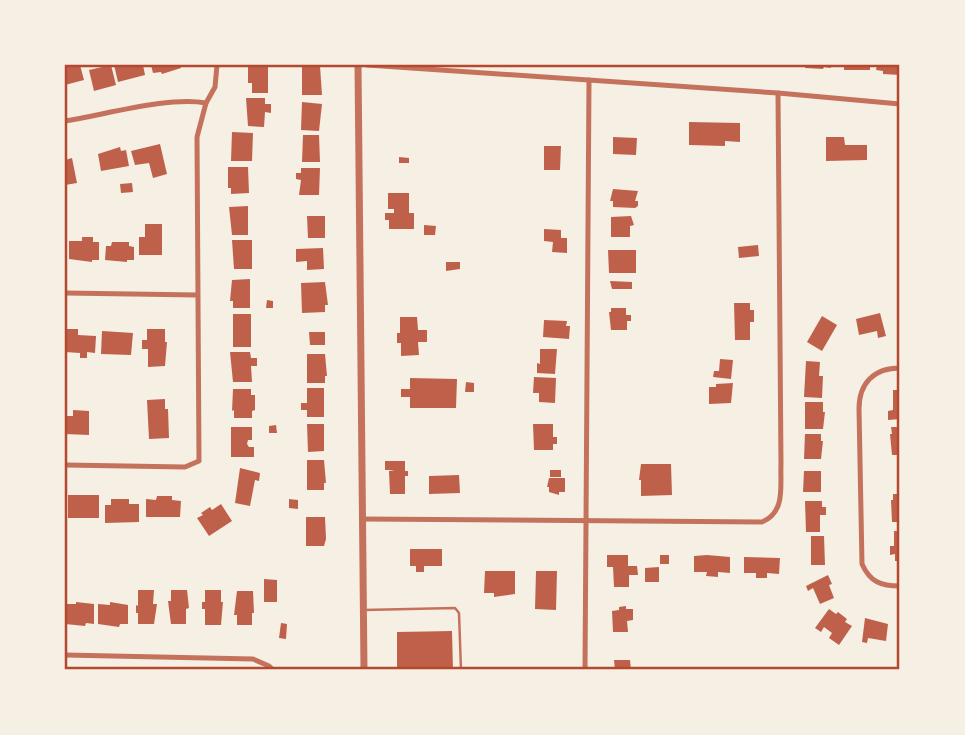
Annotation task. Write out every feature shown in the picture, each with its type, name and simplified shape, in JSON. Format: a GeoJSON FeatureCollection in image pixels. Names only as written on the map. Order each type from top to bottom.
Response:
{"type":"FeatureCollection","features":[{"type":"Feature","properties":{"kind":"street"},"geometry":{"type":"LineString","coordinates":[[65,465],[185,467],[199,461],[197,137],[206,103],[215,87],[217,65]]}},
{"type":"Feature","properties":{"kind":"street"},"geometry":{"type":"LineString","coordinates":[[358,65],[364,670]]}},
{"type":"Feature","properties":{"kind":"street"},"geometry":{"type":"LineString","coordinates":[[367,65],[900,104]]}},
{"type":"Feature","properties":{"kind":"street"},"geometry":{"type":"LineString","coordinates":[[584,670],[589,80]]}},
{"type":"Feature","properties":{"kind":"street"},"geometry":{"type":"LineString","coordinates":[[362,519],[586,522],[762,522],[770,519],[780,504],[778,93]]}},
{"type":"Feature","properties":{"kind":"street"},"geometry":{"type":"LineString","coordinates":[[65,121],[183,101],[206,103]]}},
{"type":"Feature","properties":{"kind":"street"},"geometry":{"type":"LineString","coordinates":[[65,293],[197,295]]}},
{"type":"Feature","properties":{"kind":"street"},"geometry":{"type":"LineString","coordinates":[[900,368],[888,368],[870,377],[859,397],[862,564],[866,573],[878,584],[900,586]]}},
{"type":"Feature","properties":{"kind":"street"},"geometry":{"type":"LineString","coordinates":[[65,655],[248,659],[260,660],[272,670]]}},
{"type":"Feature","properties":{"kind":"lane"},"geometry":{"type":"LineString","coordinates":[[363,610],[455,608],[459,613],[461,670]]}},
{"type":"Feature","properties":{"kind":"building"},"geometry":{"type":"Polygon","coordinates":[[[65,65],[80,65],[84,80],[65,85],[65,65]]]}},
{"type":"Feature","properties":{"kind":"building"},"geometry":{"type":"Polygon","coordinates":[[[111,65],[116,85],[94,91],[89,70],[111,65]]]}},
{"type":"Feature","properties":{"kind":"building"},"geometry":{"type":"Polygon","coordinates":[[[114,65],[143,65],[145,75],[118,82],[114,65]]]}},
{"type":"Feature","properties":{"kind":"building"},"geometry":{"type":"Polygon","coordinates":[[[151,65],[180,65],[181,68],[162,74],[153,73],[151,65]]]}},
{"type":"Feature","properties":{"kind":"building"},"geometry":{"type":"Polygon","coordinates":[[[248,65],[268,65],[268,93],[252,93],[252,83],[248,83],[248,65]]]}},
{"type":"Feature","properties":{"kind":"building"},"geometry":{"type":"Polygon","coordinates":[[[806,65],[831,65],[831,68],[805,68],[806,65]]]}},
{"type":"Feature","properties":{"kind":"building"},"geometry":{"type":"Polygon","coordinates":[[[839,65],[870,65],[870,70],[844,70],[844,67],[839,65]]]}},
{"type":"Feature","properties":{"kind":"building"},"geometry":{"type":"Polygon","coordinates":[[[877,65],[900,65],[900,75],[883,74],[883,71],[876,70],[877,65]]]}},
{"type":"Feature","properties":{"kind":"building"},"geometry":{"type":"Polygon","coordinates":[[[302,66],[320,66],[322,95],[302,95],[302,66]]]}},
{"type":"Feature","properties":{"kind":"building"},"geometry":{"type":"Polygon","coordinates":[[[246,98],[265,98],[265,104],[271,104],[271,113],[265,112],[264,127],[248,126],[246,98]]]}},
{"type":"Feature","properties":{"kind":"building"},"geometry":{"type":"Polygon","coordinates":[[[302,102],[322,104],[319,131],[301,130],[302,102]]]}},
{"type":"Feature","properties":{"kind":"building"},"geometry":{"type":"Polygon","coordinates":[[[689,122],[740,123],[740,142],[725,141],[725,146],[689,145],[689,122]]]}},
{"type":"Feature","properties":{"kind":"building"},"geometry":{"type":"Polygon","coordinates":[[[232,132],[253,133],[252,161],[231,161],[232,132]]]}},
{"type":"Feature","properties":{"kind":"building"},"geometry":{"type":"Polygon","coordinates":[[[303,135],[319,135],[320,162],[302,162],[303,135]]]}},
{"type":"Feature","properties":{"kind":"building"},"geometry":{"type":"Polygon","coordinates":[[[613,137],[637,138],[636,155],[613,154],[613,137]]]}},
{"type":"Feature","properties":{"kind":"building"},"geometry":{"type":"Polygon","coordinates":[[[826,137],[844,137],[845,145],[867,145],[867,160],[826,161],[826,137]]]}},
{"type":"Feature","properties":{"kind":"building"},"geometry":{"type":"Polygon","coordinates":[[[160,144],[167,174],[153,178],[149,163],[135,165],[131,151],[160,144]]]}},
{"type":"Feature","properties":{"kind":"building"},"geometry":{"type":"Polygon","coordinates":[[[544,146],[561,146],[560,170],[544,170],[544,146]]]}},
{"type":"Feature","properties":{"kind":"building"},"geometry":{"type":"Polygon","coordinates":[[[120,147],[121,151],[126,150],[129,166],[101,171],[98,154],[120,147]]]}},
{"type":"Feature","properties":{"kind":"building"},"geometry":{"type":"Polygon","coordinates":[[[399,157],[409,158],[409,163],[399,163],[399,157]]]}},
{"type":"Feature","properties":{"kind":"building"},"geometry":{"type":"Polygon","coordinates":[[[72,158],[77,183],[65,185],[65,160],[72,158]]]}},
{"type":"Feature","properties":{"kind":"building"},"geometry":{"type":"Polygon","coordinates":[[[228,167],[248,167],[249,193],[231,194],[231,188],[228,188],[228,167]]]}},
{"type":"Feature","properties":{"kind":"building"},"geometry":{"type":"Polygon","coordinates":[[[301,168],[320,168],[319,195],[299,195],[301,180],[296,179],[296,173],[301,173],[301,168]]]}},
{"type":"Feature","properties":{"kind":"building"},"geometry":{"type":"Polygon","coordinates":[[[132,183],[133,192],[121,193],[120,184],[132,183]]]}},
{"type":"Feature","properties":{"kind":"building"},"geometry":{"type":"Polygon","coordinates":[[[613,189],[638,191],[635,201],[638,201],[638,206],[613,207],[613,201],[610,201],[613,189]]]}},
{"type":"Feature","properties":{"kind":"building"},"geometry":{"type":"Polygon","coordinates":[[[388,193],[409,193],[409,213],[414,213],[414,229],[389,229],[389,220],[385,220],[385,213],[394,213],[394,209],[388,209],[388,193]]]}},
{"type":"Feature","properties":{"kind":"building"},"geometry":{"type":"Polygon","coordinates":[[[248,206],[248,235],[232,235],[229,207],[248,206]]]}},
{"type":"Feature","properties":{"kind":"building"},"geometry":{"type":"Polygon","coordinates":[[[307,216],[325,216],[325,238],[308,238],[307,216]]]}},
{"type":"Feature","properties":{"kind":"building"},"geometry":{"type":"Polygon","coordinates":[[[631,216],[634,225],[630,226],[630,237],[611,237],[611,217],[631,216]]]}},
{"type":"Feature","properties":{"kind":"building"},"geometry":{"type":"Polygon","coordinates":[[[145,224],[162,224],[162,255],[139,255],[139,237],[145,237],[145,224]]]}},
{"type":"Feature","properties":{"kind":"building"},"geometry":{"type":"Polygon","coordinates":[[[424,225],[436,226],[435,235],[424,235],[424,225]]]}},
{"type":"Feature","properties":{"kind":"building"},"geometry":{"type":"Polygon","coordinates":[[[544,229],[561,230],[561,238],[567,238],[567,253],[552,252],[553,242],[544,241],[544,229]]]}},
{"type":"Feature","properties":{"kind":"building"},"geometry":{"type":"Polygon","coordinates":[[[82,237],[93,237],[93,242],[99,242],[99,260],[92,262],[69,259],[69,241],[82,241],[82,237]]]}},
{"type":"Feature","properties":{"kind":"building"},"geometry":{"type":"Polygon","coordinates":[[[232,240],[252,240],[252,269],[234,269],[232,240]]]}},
{"type":"Feature","properties":{"kind":"building"},"geometry":{"type":"Polygon","coordinates":[[[112,242],[129,242],[129,246],[134,247],[134,260],[105,260],[106,246],[111,246],[112,242]]]}},
{"type":"Feature","properties":{"kind":"building"},"geometry":{"type":"Polygon","coordinates":[[[758,245],[759,256],[739,258],[738,247],[758,245]]]}},
{"type":"Feature","properties":{"kind":"building"},"geometry":{"type":"Polygon","coordinates":[[[323,248],[324,269],[307,270],[307,261],[296,262],[296,249],[323,248]]]}},
{"type":"Feature","properties":{"kind":"building"},"geometry":{"type":"Polygon","coordinates":[[[608,250],[636,250],[636,273],[609,273],[608,250]]]}},
{"type":"Feature","properties":{"kind":"building"},"geometry":{"type":"Polygon","coordinates":[[[446,262],[460,262],[460,269],[446,271],[446,262]]]}},
{"type":"Feature","properties":{"kind":"building"},"geometry":{"type":"Polygon","coordinates":[[[250,279],[250,308],[233,308],[233,301],[230,301],[232,280],[250,279]]]}},
{"type":"Feature","properties":{"kind":"building"},"geometry":{"type":"Polygon","coordinates":[[[610,281],[632,282],[632,289],[612,289],[610,281]]]}},
{"type":"Feature","properties":{"kind":"building"},"geometry":{"type":"Polygon","coordinates":[[[325,282],[328,305],[325,305],[325,312],[302,313],[301,283],[325,282]]]}},
{"type":"Feature","properties":{"kind":"building"},"geometry":{"type":"Polygon","coordinates":[[[267,300],[273,301],[273,308],[266,308],[267,300]]]}},
{"type":"Feature","properties":{"kind":"building"},"geometry":{"type":"Polygon","coordinates":[[[734,303],[750,303],[750,310],[754,310],[754,322],[750,322],[750,340],[735,340],[734,303]]]}},
{"type":"Feature","properties":{"kind":"building"},"geometry":{"type":"Polygon","coordinates":[[[611,308],[626,308],[626,315],[631,315],[631,321],[627,321],[627,330],[611,330],[611,308]]]}},
{"type":"Feature","properties":{"kind":"building"},"geometry":{"type":"Polygon","coordinates":[[[880,313],[886,336],[878,338],[877,331],[859,335],[856,319],[880,313]]]}},
{"type":"Feature","properties":{"kind":"building"},"geometry":{"type":"Polygon","coordinates":[[[233,314],[251,314],[251,347],[233,347],[233,314]]]}},
{"type":"Feature","properties":{"kind":"building"},"geometry":{"type":"Polygon","coordinates":[[[822,316],[837,325],[822,351],[807,342],[822,316]]]}},
{"type":"Feature","properties":{"kind":"building"},"geometry":{"type":"Polygon","coordinates":[[[400,317],[417,317],[418,330],[427,330],[427,342],[418,342],[419,355],[401,356],[401,343],[397,343],[400,317]]]}},
{"type":"Feature","properties":{"kind":"building"},"geometry":{"type":"Polygon","coordinates":[[[544,320],[567,321],[566,326],[570,326],[569,339],[543,337],[544,320]]]}},
{"type":"Feature","properties":{"kind":"building"},"geometry":{"type":"Polygon","coordinates":[[[65,329],[78,329],[78,335],[96,336],[95,353],[87,352],[87,358],[80,358],[80,353],[65,352],[65,329]]]}},
{"type":"Feature","properties":{"kind":"building"},"geometry":{"type":"Polygon","coordinates":[[[147,329],[165,329],[165,366],[148,367],[148,349],[142,349],[142,340],[147,340],[147,329]]]}},
{"type":"Feature","properties":{"kind":"building"},"geometry":{"type":"Polygon","coordinates":[[[102,331],[133,333],[131,355],[101,354],[102,331]]]}},
{"type":"Feature","properties":{"kind":"building"},"geometry":{"type":"Polygon","coordinates":[[[309,332],[325,332],[325,345],[310,345],[309,332]]]}},
{"type":"Feature","properties":{"kind":"building"},"geometry":{"type":"Polygon","coordinates":[[[540,349],[557,349],[555,374],[537,373],[540,349]]]}},
{"type":"Feature","properties":{"kind":"building"},"geometry":{"type":"Polygon","coordinates":[[[230,352],[250,352],[251,358],[257,358],[257,366],[251,366],[252,382],[233,382],[230,352]]]}},
{"type":"Feature","properties":{"kind":"building"},"geometry":{"type":"Polygon","coordinates":[[[307,354],[325,354],[325,383],[307,383],[307,354]]]}},
{"type":"Feature","properties":{"kind":"building"},"geometry":{"type":"Polygon","coordinates":[[[720,359],[733,360],[731,379],[713,377],[714,371],[719,371],[720,359]]]}},
{"type":"Feature","properties":{"kind":"building"},"geometry":{"type":"Polygon","coordinates":[[[806,361],[820,362],[819,376],[823,376],[822,398],[804,397],[806,361]]]}},
{"type":"Feature","properties":{"kind":"building"},"geometry":{"type":"Polygon","coordinates":[[[534,377],[556,378],[555,403],[539,402],[539,393],[533,393],[534,377]]]}},
{"type":"Feature","properties":{"kind":"building"},"geometry":{"type":"Polygon","coordinates":[[[410,378],[457,379],[456,408],[410,408],[410,397],[401,397],[401,389],[410,389],[410,378]]]}},
{"type":"Feature","properties":{"kind":"building"},"geometry":{"type":"Polygon","coordinates":[[[466,382],[474,383],[474,392],[465,392],[466,382]]]}},
{"type":"Feature","properties":{"kind":"building"},"geometry":{"type":"Polygon","coordinates":[[[733,383],[731,403],[709,404],[709,387],[733,383]]]}},
{"type":"Feature","properties":{"kind":"building"},"geometry":{"type":"Polygon","coordinates":[[[307,388],[324,388],[324,417],[307,417],[307,410],[301,410],[301,403],[307,403],[307,388]]]}},
{"type":"Feature","properties":{"kind":"building"},"geometry":{"type":"Polygon","coordinates":[[[233,389],[251,389],[251,395],[255,395],[252,418],[234,418],[233,389]]]}},
{"type":"Feature","properties":{"kind":"building"},"geometry":{"type":"Polygon","coordinates":[[[893,390],[900,390],[900,419],[888,420],[888,411],[893,410],[893,390]]]}},
{"type":"Feature","properties":{"kind":"building"},"geometry":{"type":"Polygon","coordinates":[[[165,399],[169,438],[149,439],[147,400],[165,399]]]}},
{"type":"Feature","properties":{"kind":"building"},"geometry":{"type":"Polygon","coordinates":[[[805,402],[823,402],[823,429],[805,429],[805,402]]]}},
{"type":"Feature","properties":{"kind":"building"},"geometry":{"type":"Polygon","coordinates":[[[73,410],[89,411],[89,435],[65,434],[65,416],[73,416],[73,410]]]}},
{"type":"Feature","properties":{"kind":"building"},"geometry":{"type":"Polygon","coordinates":[[[307,424],[324,424],[324,451],[308,452],[307,424]]]}},
{"type":"Feature","properties":{"kind":"building"},"geometry":{"type":"Polygon","coordinates":[[[533,424],[553,424],[553,437],[557,437],[557,444],[553,444],[553,450],[534,450],[533,424]]]}},
{"type":"Feature","properties":{"kind":"building"},"geometry":{"type":"Polygon","coordinates":[[[276,425],[277,433],[269,433],[269,426],[276,425]]]}},
{"type":"Feature","properties":{"kind":"building"},"geometry":{"type":"Polygon","coordinates":[[[231,427],[252,427],[252,440],[248,440],[247,444],[254,447],[254,457],[231,457],[231,427]]]}},
{"type":"Feature","properties":{"kind":"building"},"geometry":{"type":"Polygon","coordinates":[[[891,427],[900,427],[900,455],[892,455],[891,427]]]}},
{"type":"Feature","properties":{"kind":"building"},"geometry":{"type":"Polygon","coordinates":[[[805,434],[821,434],[821,459],[804,459],[805,434]]]}},
{"type":"Feature","properties":{"kind":"building"},"geometry":{"type":"Polygon","coordinates":[[[307,460],[324,460],[324,490],[307,490],[307,460]]]}},
{"type":"Feature","properties":{"kind":"building"},"geometry":{"type":"Polygon","coordinates":[[[385,461],[405,461],[408,476],[405,476],[405,494],[390,494],[389,471],[395,470],[385,470],[385,461]]]}},
{"type":"Feature","properties":{"kind":"building"},"geometry":{"type":"Polygon","coordinates":[[[641,464],[671,464],[672,495],[641,496],[641,464]]]}},
{"type":"Feature","properties":{"kind":"building"},"geometry":{"type":"Polygon","coordinates":[[[240,468],[260,473],[259,481],[255,480],[250,506],[235,503],[240,468]]]}},
{"type":"Feature","properties":{"kind":"building"},"geometry":{"type":"Polygon","coordinates":[[[550,470],[561,470],[561,477],[550,477],[550,470]]]}},
{"type":"Feature","properties":{"kind":"building"},"geometry":{"type":"Polygon","coordinates":[[[804,471],[821,471],[821,492],[803,492],[804,471]]]}},
{"type":"Feature","properties":{"kind":"building"},"geometry":{"type":"Polygon","coordinates":[[[459,475],[460,493],[429,494],[429,476],[459,475]]]}},
{"type":"Feature","properties":{"kind":"building"},"geometry":{"type":"Polygon","coordinates":[[[549,478],[565,478],[565,492],[559,492],[559,495],[549,492],[549,478]]]}},
{"type":"Feature","properties":{"kind":"building"},"geometry":{"type":"Polygon","coordinates":[[[893,494],[900,494],[900,522],[892,522],[893,494]]]}},
{"type":"Feature","properties":{"kind":"building"},"geometry":{"type":"Polygon","coordinates":[[[68,495],[99,495],[99,518],[68,518],[68,495]]]}},
{"type":"Feature","properties":{"kind":"building"},"geometry":{"type":"Polygon","coordinates":[[[157,496],[172,496],[172,500],[181,501],[180,517],[146,517],[146,499],[156,500],[157,496]]]}},
{"type":"Feature","properties":{"kind":"building"},"geometry":{"type":"Polygon","coordinates":[[[111,499],[129,499],[129,504],[139,504],[139,522],[105,523],[105,505],[111,505],[111,499]]]}},
{"type":"Feature","properties":{"kind":"building"},"geometry":{"type":"Polygon","coordinates":[[[289,499],[298,500],[298,509],[289,508],[289,499]]]}},
{"type":"Feature","properties":{"kind":"building"},"geometry":{"type":"Polygon","coordinates":[[[805,501],[822,501],[822,507],[826,507],[826,515],[820,515],[820,532],[806,532],[805,501]]]}},
{"type":"Feature","properties":{"kind":"building"},"geometry":{"type":"Polygon","coordinates":[[[221,504],[232,521],[209,536],[197,518],[210,507],[212,510],[221,504]]]}},
{"type":"Feature","properties":{"kind":"building"},"geometry":{"type":"Polygon","coordinates":[[[306,517],[325,517],[324,546],[306,546],[306,517]]]}},
{"type":"Feature","properties":{"kind":"building"},"geometry":{"type":"Polygon","coordinates":[[[894,531],[900,531],[900,561],[895,561],[895,554],[890,555],[890,546],[894,546],[894,531]]]}},
{"type":"Feature","properties":{"kind":"building"},"geometry":{"type":"Polygon","coordinates":[[[811,536],[824,536],[825,565],[811,565],[811,536]]]}},
{"type":"Feature","properties":{"kind":"building"},"geometry":{"type":"Polygon","coordinates":[[[410,549],[442,549],[442,566],[424,566],[424,572],[416,572],[416,566],[410,566],[410,549]]]}},
{"type":"Feature","properties":{"kind":"building"},"geometry":{"type":"Polygon","coordinates":[[[607,555],[628,555],[628,566],[637,566],[638,575],[629,575],[629,587],[614,587],[613,567],[607,567],[607,555]]]}},
{"type":"Feature","properties":{"kind":"building"},"geometry":{"type":"Polygon","coordinates":[[[660,555],[669,555],[669,564],[660,564],[660,555]]]}},
{"type":"Feature","properties":{"kind":"building"},"geometry":{"type":"Polygon","coordinates":[[[694,556],[730,557],[730,573],[718,572],[718,577],[706,576],[707,572],[694,572],[694,556]]]}},
{"type":"Feature","properties":{"kind":"building"},"geometry":{"type":"Polygon","coordinates":[[[744,557],[780,558],[779,574],[767,573],[767,578],[756,578],[756,573],[744,573],[744,557]]]}},
{"type":"Feature","properties":{"kind":"building"},"geometry":{"type":"Polygon","coordinates":[[[659,567],[659,582],[645,582],[645,568],[659,567]]]}},
{"type":"Feature","properties":{"kind":"building"},"geometry":{"type":"Polygon","coordinates":[[[485,571],[515,571],[515,594],[494,597],[494,593],[484,593],[485,571]]]}},
{"type":"Feature","properties":{"kind":"building"},"geometry":{"type":"Polygon","coordinates":[[[536,571],[557,571],[556,610],[535,609],[536,571]]]}},
{"type":"Feature","properties":{"kind":"building"},"geometry":{"type":"Polygon","coordinates":[[[828,575],[834,598],[820,604],[813,588],[808,591],[806,586],[828,575]]]}},
{"type":"Feature","properties":{"kind":"building"},"geometry":{"type":"Polygon","coordinates":[[[264,579],[277,580],[277,602],[264,602],[264,579]]]}},
{"type":"Feature","properties":{"kind":"building"},"geometry":{"type":"Polygon","coordinates":[[[138,590],[154,590],[153,604],[157,604],[154,624],[138,624],[138,590]]]}},
{"type":"Feature","properties":{"kind":"building"},"geometry":{"type":"Polygon","coordinates":[[[171,590],[187,590],[189,608],[186,609],[186,624],[171,624],[168,601],[171,601],[171,590]]]}},
{"type":"Feature","properties":{"kind":"building"},"geometry":{"type":"Polygon","coordinates":[[[205,590],[221,590],[221,625],[205,625],[202,602],[205,602],[205,590]]]}},
{"type":"Feature","properties":{"kind":"building"},"geometry":{"type":"Polygon","coordinates":[[[237,591],[253,591],[252,625],[237,625],[237,615],[234,615],[237,591]]]}},
{"type":"Feature","properties":{"kind":"building"},"geometry":{"type":"Polygon","coordinates":[[[110,602],[128,605],[128,624],[120,624],[119,627],[98,624],[98,604],[110,605],[110,602]]]}},
{"type":"Feature","properties":{"kind":"building"},"geometry":{"type":"Polygon","coordinates":[[[65,604],[94,604],[94,624],[65,624],[65,604]]]}},
{"type":"Feature","properties":{"kind":"building"},"geometry":{"type":"Polygon","coordinates":[[[626,606],[626,609],[633,609],[633,620],[627,621],[628,632],[613,632],[612,611],[626,606]]]}},
{"type":"Feature","properties":{"kind":"building"},"geometry":{"type":"Polygon","coordinates":[[[829,609],[836,614],[838,612],[847,619],[845,622],[852,626],[839,645],[829,638],[832,633],[824,627],[821,632],[815,628],[829,609]]]}},
{"type":"Feature","properties":{"kind":"building"},"geometry":{"type":"Polygon","coordinates":[[[865,618],[888,624],[886,641],[868,638],[867,643],[862,642],[865,618]]]}},
{"type":"Feature","properties":{"kind":"building"},"geometry":{"type":"Polygon","coordinates":[[[281,623],[287,624],[286,639],[279,638],[281,623]]]}},
{"type":"Feature","properties":{"kind":"building"},"geometry":{"type":"Polygon","coordinates":[[[452,631],[453,670],[397,670],[397,632],[452,631]]]}},
{"type":"Feature","properties":{"kind":"building"},"geometry":{"type":"Polygon","coordinates":[[[614,660],[630,660],[631,670],[615,670],[614,660]]]}}]}
